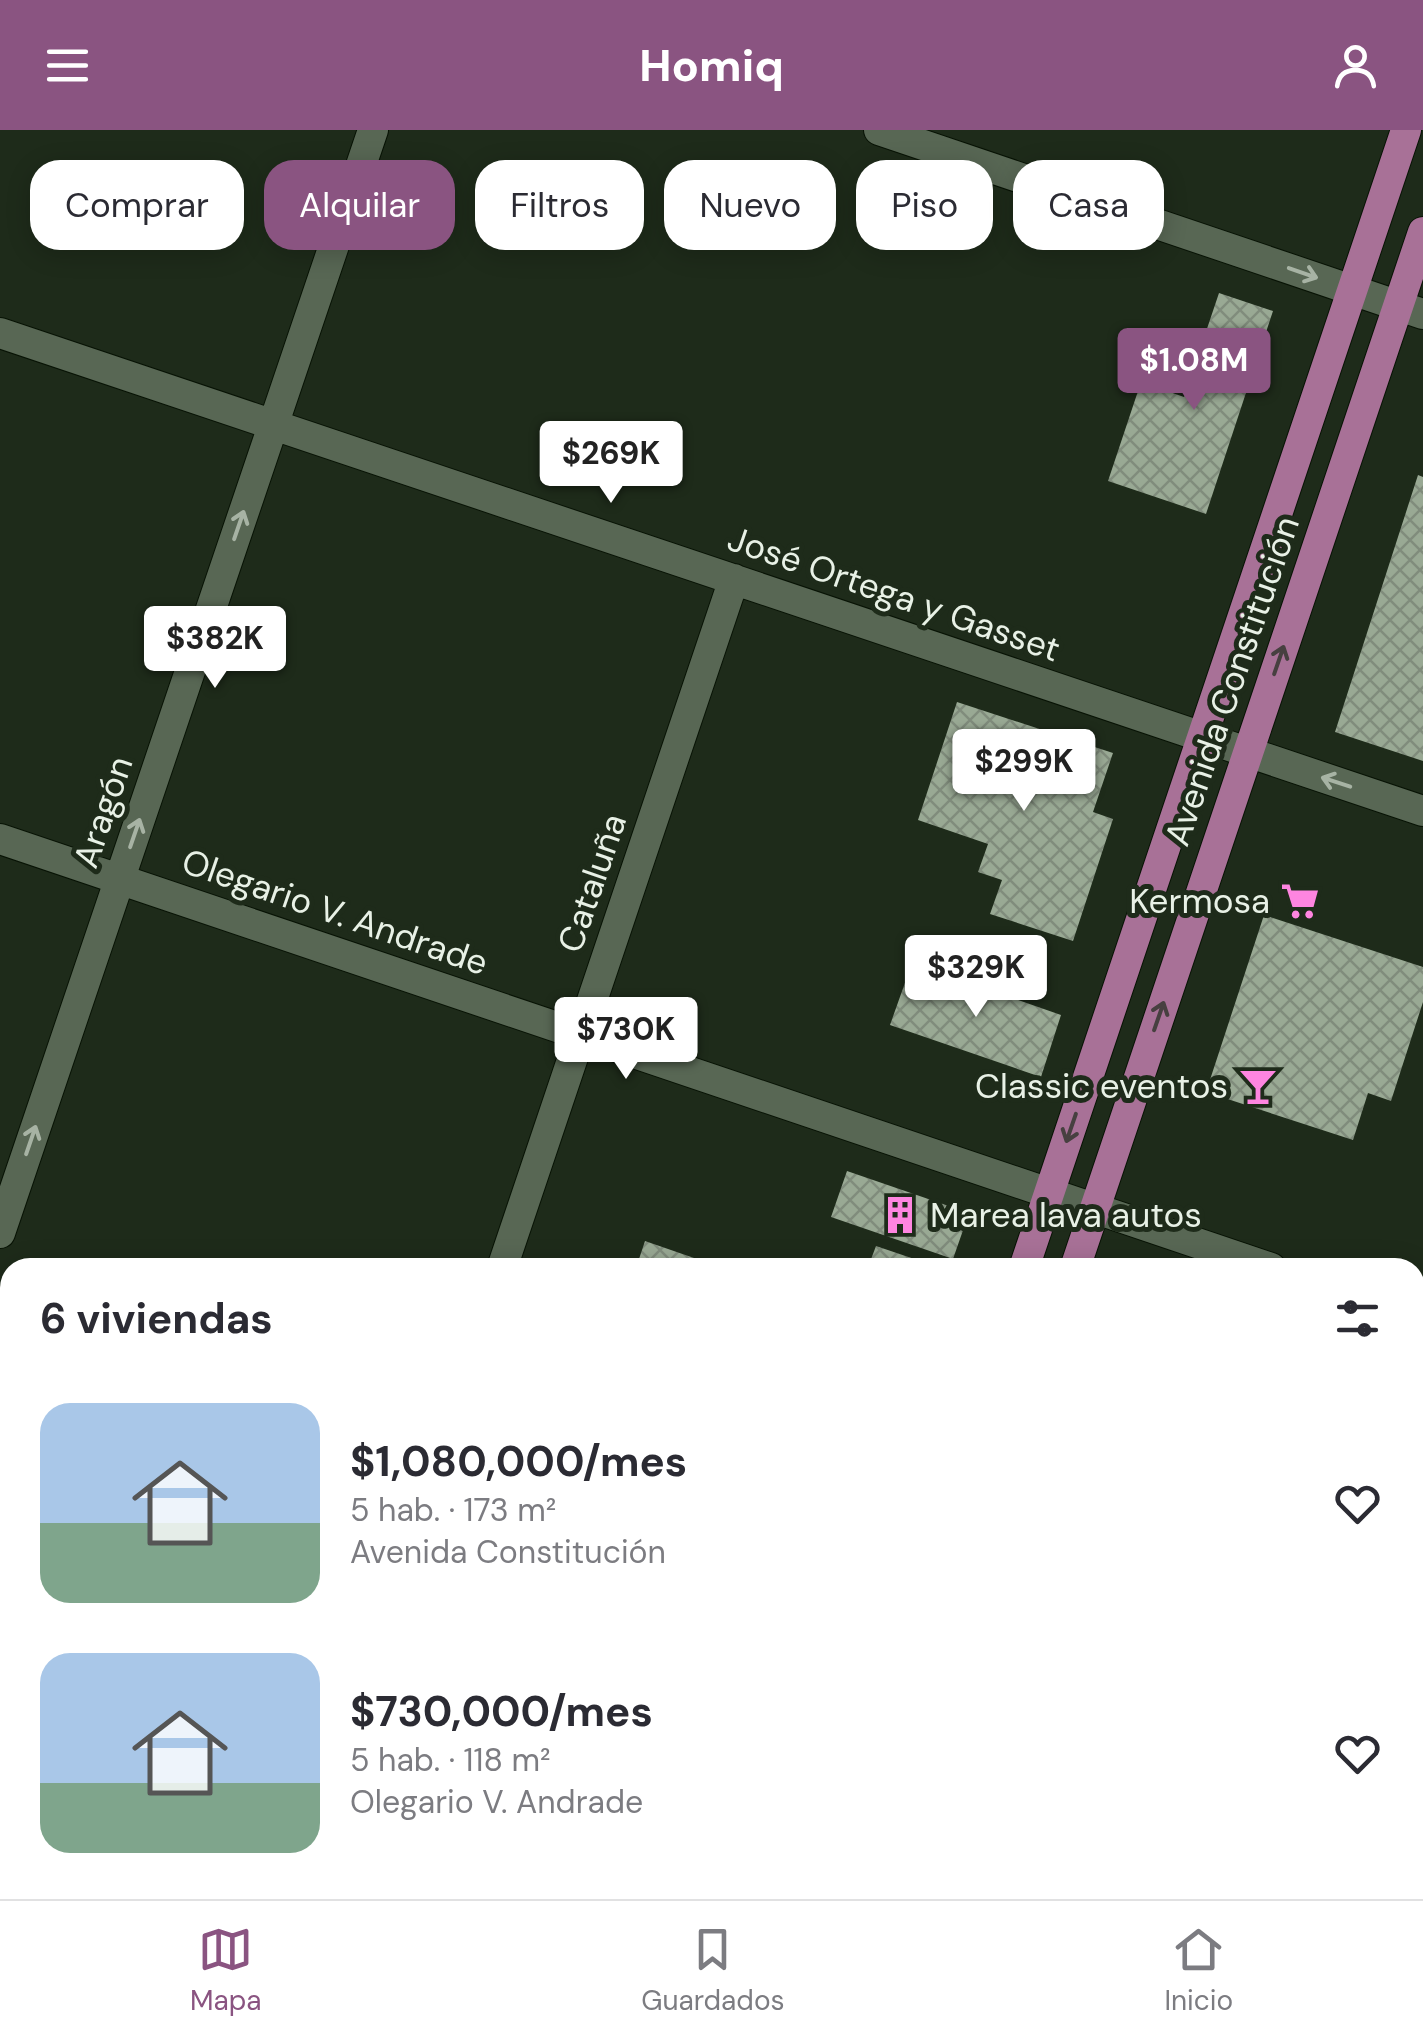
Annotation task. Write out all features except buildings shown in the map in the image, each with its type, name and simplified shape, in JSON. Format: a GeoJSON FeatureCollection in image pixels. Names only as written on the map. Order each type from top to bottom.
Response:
{"type":"FeatureCollection","features":[{"type":"Feature","properties":{"kind":"main road","name":"Avenida Constitución"},"geometry":{"type":"LineString","coordinates":[[1027,1258],[1406,130]]}},
{"type":"Feature","properties":{"kind":"main road","name":"Avenida Constitución"},"geometry":{"type":"LineString","coordinates":[[1078,1258],[1248,752],[1411,309],[1423,232]]}},
{"type":"Feature","properties":{"kind":"street","name":"Aragón"},"geometry":{"type":"LineString","coordinates":[[0,1233],[373,130]]}},
{"type":"Feature","properties":{"kind":"street"},"geometry":{"type":"LineString","coordinates":[[879,130],[1411,309]]}},
{"type":"Feature","properties":{"kind":"street","name":"José Ortega y Gasset"},"geometry":{"type":"LineString","coordinates":[[0,333],[1423,811]]}},
{"type":"Feature","properties":{"kind":"street","name":"Cataluña"},"geometry":{"type":"LineString","coordinates":[[505,1258],[734,579]]}},
{"type":"Feature","properties":{"kind":"street","name":"Olegario V. Andrade"},"geometry":{"type":"LineString","coordinates":[[0,839],[1242,1258]]}},
{"type":"Feature","properties":{"kind":"place","name":"Kermosa"},"geometry":{"type":"Point","coordinates":[1300,901]}},
{"type":"Feature","properties":{"kind":"place","name":"Classic eventos"},"geometry":{"type":"Point","coordinates":[1258,1086]}},
{"type":"Feature","properties":{"kind":"place","name":"Marea lava autos"},"geometry":{"type":"Point","coordinates":[900,1215]}}]}
